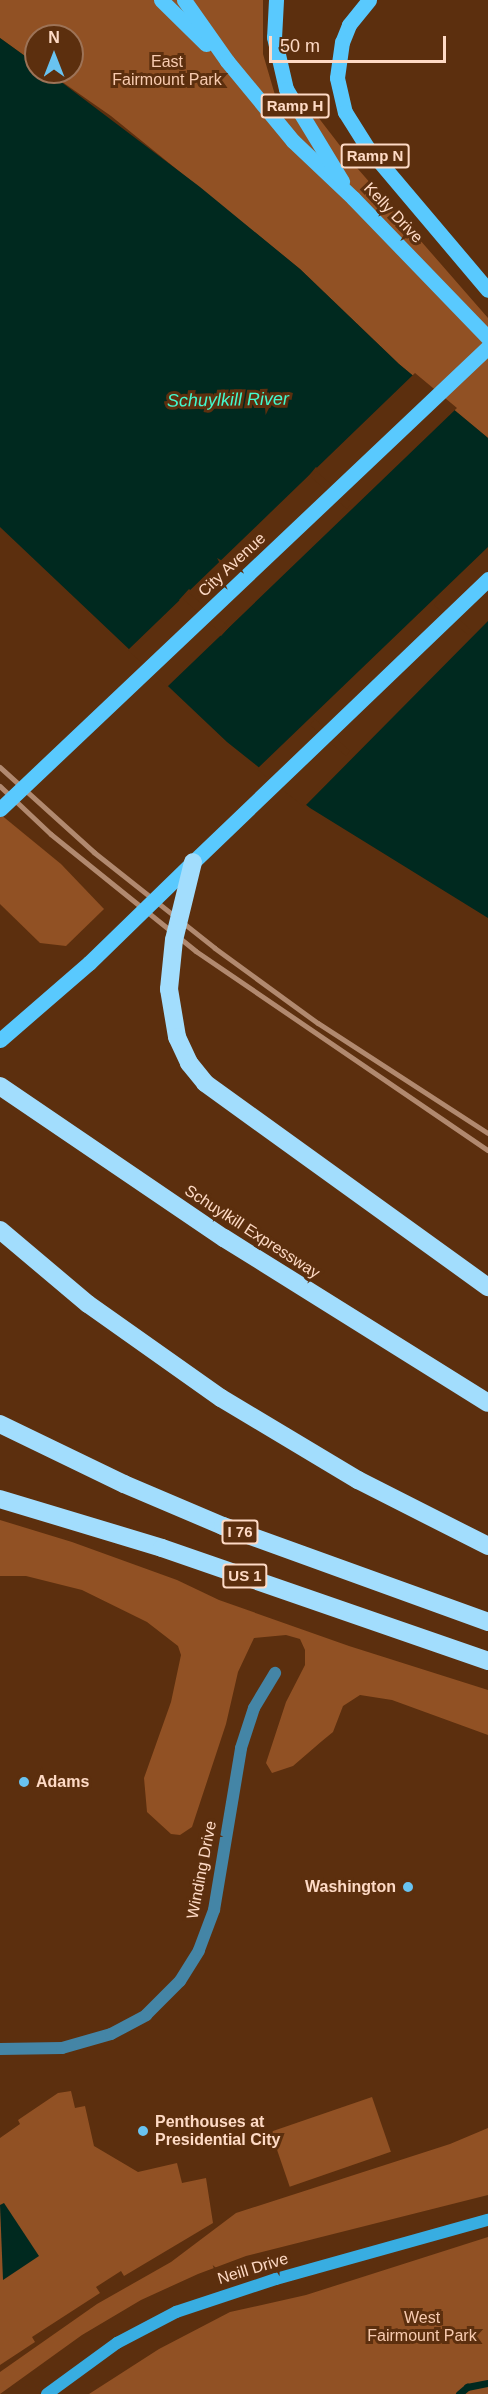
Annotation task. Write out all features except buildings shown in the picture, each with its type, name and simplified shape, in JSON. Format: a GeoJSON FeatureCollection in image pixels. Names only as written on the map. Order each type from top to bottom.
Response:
{"type":"FeatureCollection","features":[{"type":"Feature","properties":{"kind":"highway"},"geometry":{"type":"LineString","coordinates":[[193,862],[174,940],[169,989],[177,1037],[189,1063],[205,1083],[488,1287]]}},
{"type":"Feature","properties":{"kind":"highway","name":"Schuylkill Expressway"},"geometry":{"type":"LineString","coordinates":[[0,1086],[224,1238],[488,1402]]}},
{"type":"Feature","properties":{"kind":"highway"},"geometry":{"type":"LineString","coordinates":[[0,1230],[88,1304],[221,1398],[358,1480],[488,1546]]}},
{"type":"Feature","properties":{"kind":"highway","name":"I 76"},"geometry":{"type":"LineString","coordinates":[[0,1424],[124,1484],[222,1526],[488,1622]]}},
{"type":"Feature","properties":{"kind":"highway","name":"US 1"},"geometry":{"type":"LineString","coordinates":[[0,1499],[162,1548],[488,1660]]}},
{"type":"Feature","properties":{"kind":"main road"},"geometry":{"type":"LineString","coordinates":[[161,0],[227,61]]}},
{"type":"Feature","properties":{"kind":"main road","name":"Kelly Drive"},"geometry":{"type":"LineString","coordinates":[[184,0],[227,61],[293,141],[353,198],[488,338]]}},
{"type":"Feature","properties":{"kind":"main road","name":"Ramp H"},"geometry":{"type":"LineString","coordinates":[[276,0],[274,37],[286,89],[353,198]]}},
{"type":"Feature","properties":{"kind":"main road","name":"Ramp N"},"geometry":{"type":"LineString","coordinates":[[369,0],[349,25],[342,42],[338,78],[345,112],[367,147],[488,290]]}},
{"type":"Feature","properties":{"kind":"main road","name":"City Avenue"},"geometry":{"type":"LineString","coordinates":[[0,809],[488,347]]}},
{"type":"Feature","properties":{"kind":"main road"},"geometry":{"type":"LineString","coordinates":[[0,1040],[89,963],[488,579]]}},
{"type":"Feature","properties":{"kind":"main road","name":"Neill Drive"},"geometry":{"type":"LineString","coordinates":[[47,2394],[117,2343],[176,2312],[266,2282],[488,2220]]}},
{"type":"Feature","properties":{"kind":"street","name":"Winding Drive"},"geometry":{"type":"LineString","coordinates":[[0,2049],[62,2048],[111,2034],[146,2015],[180,1981],[199,1950],[214,1910],[241,1748],[255,1708],[275,1673]]}},
{"type":"Feature","properties":{"kind":"green space","name":"East Fairmount Park"},"geometry":{"type":"Polygon","coordinates":[[[0,0],[263,0],[263,54],[275,95],[301,95],[358,169],[488,318],[488,438],[399,364],[300,269],[111,116],[65,84],[84,84],[84,24],[24,24],[24,55],[0,38],[0,0]]]}},
{"type":"Feature","properties":{"kind":"green space"},"geometry":{"type":"Polygon","coordinates":[[[0,814],[61,864],[104,909],[66,946],[40,943],[0,904],[0,814]]]}},
{"type":"Feature","properties":{"kind":"green space"},"geometry":{"type":"Polygon","coordinates":[[[0,1520],[72,1542],[177,1580],[219,1600],[349,1646],[488,1690],[488,1735],[392,1700],[360,1695],[343,1706],[333,1732],[293,1766],[272,1773],[266,1763],[286,1702],[305,1665],[305,1650],[300,1639],[286,1635],[254,1638],[238,1672],[226,1724],[192,1827],[180,1835],[171,1834],[147,1812],[144,1778],[171,1702],[181,1655],[178,1646],[147,1622],[82,1590],[26,1576],[0,1576],[0,1520]]]}},
{"type":"Feature","properties":{"kind":"green space"},"geometry":{"type":"Polygon","coordinates":[[[71,2091],[75,2108],[85,2106],[94,2146],[138,2172],[177,2163],[182,2183],[206,2178],[213,2223],[124,2276],[121,2271],[96,2287],[100,2293],[32,2337],[35,2342],[0,2365],[0,2138],[20,2124],[18,2120],[58,2093],[71,2091]]]}},
{"type":"Feature","properties":{"kind":"green space"},"geometry":{"type":"Polygon","coordinates":[[[372,2097],[391,2152],[290,2187],[271,2132],[372,2097]]]}},
{"type":"Feature","properties":{"kind":"green space"},"geometry":{"type":"Polygon","coordinates":[[[488,2128],[488,2195],[246,2256],[198,2274],[141,2300],[82,2335],[0,2394],[0,2372],[97,2304],[171,2262],[236,2213],[450,2144],[488,2128]]]}},
{"type":"Feature","properties":{"kind":"green space","name":"West Fairmount Park"},"geometry":{"type":"Polygon","coordinates":[[[488,2237],[488,2394],[89,2394],[159,2349],[230,2312],[306,2295],[488,2237]]]}},
{"type":"Feature","properties":{"kind":"water","name":"Schuylkill River"},"geometry":{"type":"Polygon","coordinates":[[[0,38],[24,55],[24,84],[64,84],[200,187],[300,269],[399,364],[488,438],[488,918],[310,808],[227,742],[0,527],[0,38]],[[316,467],[307,478],[347,513],[356,503],[316,467]],[[189,589],[179,600],[221,636],[231,625],[189,589]],[[438,596],[430,604],[468,639],[476,631],[438,596]],[[315,715],[306,724],[346,760],[354,751],[315,715]]]}},
{"type":"Feature","properties":{"kind":"water"},"geometry":{"type":"Polygon","coordinates":[[[4,2203],[39,2256],[3,2280],[0,2205],[4,2203]]]}},
{"type":"Feature","properties":{"kind":"pier"},"geometry":{"type":"Polygon","coordinates":[[[415,373],[457,408],[167,687],[128,650],[415,373]],[[316,471],[311,477],[347,509],[352,503],[316,471]],[[189,593],[183,599],[220,632],[227,625],[189,593]]]}},
{"type":"Feature","properties":{"kind":"pier"},"geometry":{"type":"Polygon","coordinates":[[[488,547],[488,621],[304,807],[257,769],[488,547]],[[438,600],[434,605],[468,635],[472,631],[438,600]],[[315,719],[310,725],[346,756],[350,751],[315,719]]]}},
{"type":"Feature","properties":{"kind":"waterway"},"geometry":{"type":"LineString","coordinates":[[459,2394],[467,2387],[488,2383]]}},
{"type":"Feature","properties":{"kind":"railway"},"geometry":{"type":"LineString","coordinates":[[0,767],[94,852],[215,948],[318,1023],[488,1133]]}},
{"type":"Feature","properties":{"kind":"railway"},"geometry":{"type":"LineString","coordinates":[[0,786],[51,834],[196,951],[488,1150]]}},
{"type":"Feature","properties":{"kind":"place","name":"Adams"},"geometry":{"type":"Point","coordinates":[24,1782]}},
{"type":"Feature","properties":{"kind":"place","name":"Washington"},"geometry":{"type":"Point","coordinates":[408,1887]}},
{"type":"Feature","properties":{"kind":"place","name":"Penthouses at Presidential City"},"geometry":{"type":"Point","coordinates":[143,2131]}}]}
